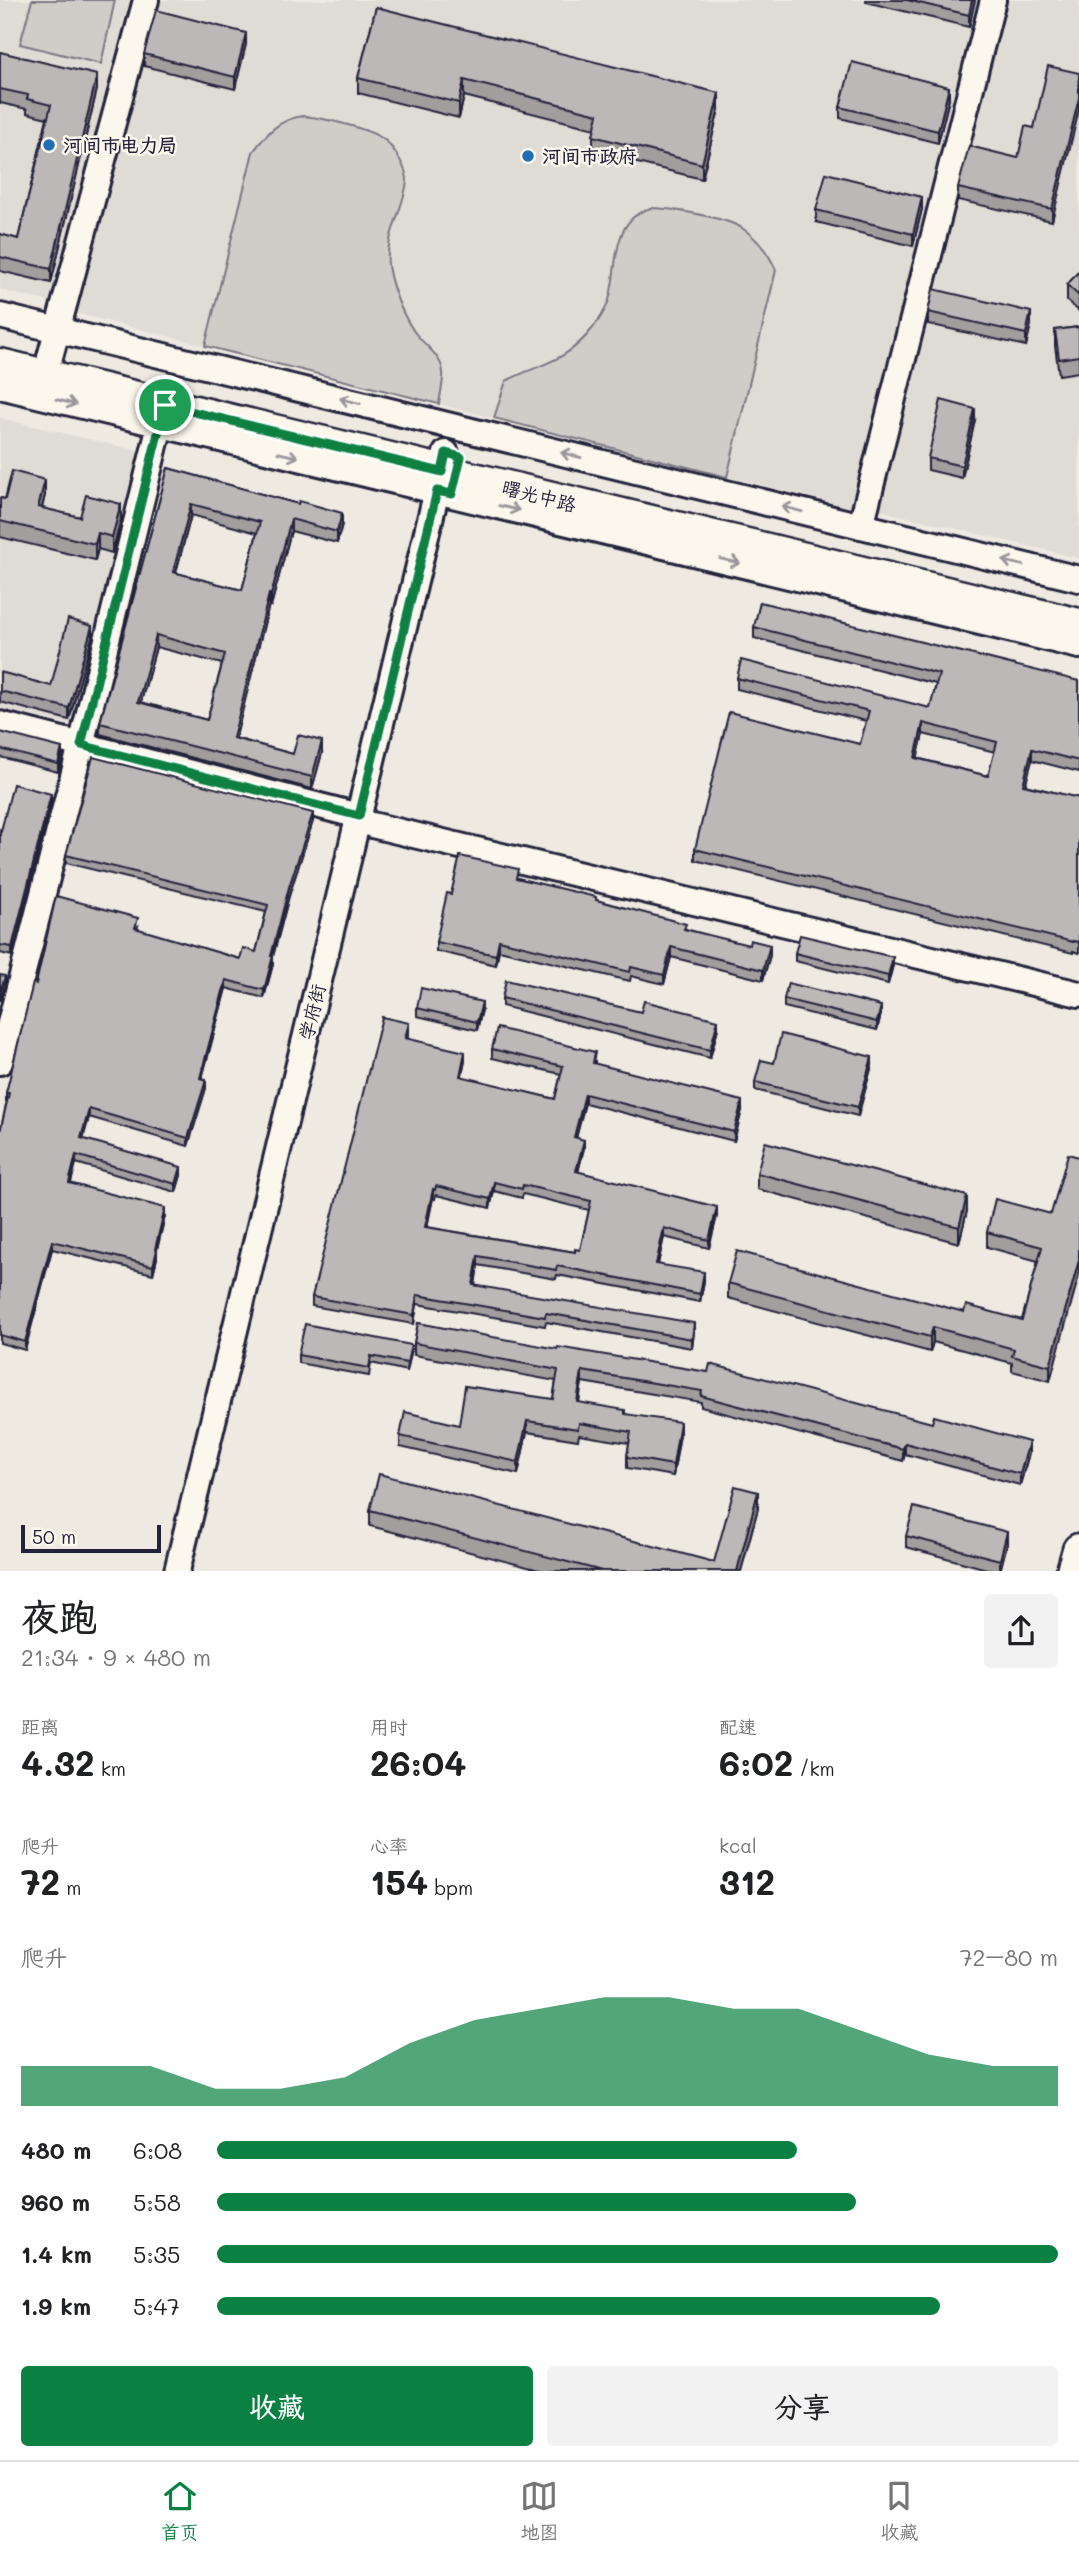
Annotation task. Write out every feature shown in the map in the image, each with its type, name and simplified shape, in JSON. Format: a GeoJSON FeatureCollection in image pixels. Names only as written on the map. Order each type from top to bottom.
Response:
{"type":"FeatureCollection","features":[{"type":"Feature","properties":{"kind":"main road","name":"曙光中路"},"geometry":{"type":"LineString","coordinates":[[0,345],[54,344],[449,474],[1079,625]]}},
{"type":"Feature","properties":{"kind":"main road","name":"曙光中路"},"geometry":{"type":"LineString","coordinates":[[0,365],[162,415],[1079,605]]}},
{"type":"Feature","properties":{"kind":"main road"},"geometry":{"type":"LineString","coordinates":[[1073,1571],[1079,1550]]}},
{"type":"Feature","properties":{"kind":"street"},"geometry":{"type":"LineString","coordinates":[[54,344],[146,0]]}},
{"type":"Feature","properties":{"kind":"street"},"geometry":{"type":"LineString","coordinates":[[860,526],[993,0]]}},
{"type":"Feature","properties":{"kind":"street"},"geometry":{"type":"LineString","coordinates":[[0,316],[54,344],[860,526],[1079,579]]}},
{"type":"Feature","properties":{"kind":"street"},"geometry":{"type":"LineString","coordinates":[[0,386],[162,415],[0,1062]]}},
{"type":"Feature","properties":{"kind":"street"},"geometry":{"type":"LineString","coordinates":[[449,474],[1079,646]]}},
{"type":"Feature","properties":{"kind":"street","name":"学府街"},"geometry":{"type":"LineString","coordinates":[[177,1571],[449,474]]}},
{"type":"Feature","properties":{"kind":"street"},"geometry":{"type":"LineString","coordinates":[[0,724],[365,821],[1079,994]]}},
{"type":"Feature","properties":{"kind":"street","name":"学府街"},"geometry":{"type":"LineString","coordinates":[[193,1571],[365,821]]}},
{"type":"Feature","properties":{"kind":"shaded area","name":"河间市电力局"},"geometry":{"type":"Polygon","coordinates":[[[0,0],[135,0],[58,304],[0,290],[0,0]]]}},
{"type":"Feature","properties":{"kind":"shaded area"},"geometry":{"type":"Polygon","coordinates":[[[32,0],[115,0],[101,64],[20,44],[32,0]]]}},
{"type":"Feature","properties":{"kind":"shaded area","name":"河间市政府"},"geometry":{"type":"Polygon","coordinates":[[[154,0],[982,0],[854,508],[75,313],[154,0]]]}},
{"type":"Feature","properties":{"kind":"shaded area"},"geometry":{"type":"Polygon","coordinates":[[[999,0],[1079,0],[1079,558],[875,509],[999,0]]]}},
{"type":"Feature","properties":{"kind":"shaded area"},"geometry":{"type":"Polygon","coordinates":[[[303,116],[372,133],[388,143],[403,166],[407,181],[389,243],[388,265],[404,315],[442,366],[439,404],[205,346],[253,152],[274,128],[287,120],[303,116]]]}},
{"type":"Feature","properties":{"kind":"shaded area"},"geometry":{"type":"Polygon","coordinates":[[[651,208],[698,214],[734,224],[753,237],[776,270],[727,477],[494,418],[506,381],[562,356],[593,328],[609,300],[622,234],[628,223],[638,214],[651,208]]]}},
{"type":"Feature","properties":{"kind":"shaded area"},"geometry":{"type":"Polygon","coordinates":[[[0,418],[142,452],[75,726],[0,708],[0,418]]]}},
{"type":"Feature","properties":{"kind":"building"},"geometry":{"type":"Polygon","coordinates":[[[907,0],[972,0],[969,15],[907,0]]]}},
{"type":"Feature","properties":{"kind":"building"},"geometry":{"type":"Polygon","coordinates":[[[376,7],[719,93],[702,164],[593,136],[598,114],[464,80],[459,103],[358,78],[376,7]]]}},
{"type":"Feature","properties":{"kind":"building"},"geometry":{"type":"Polygon","coordinates":[[[156,10],[246,33],[235,77],[144,54],[156,10]]]}},
{"type":"Feature","properties":{"kind":"building"},"geometry":{"type":"Polygon","coordinates":[[[0,52],[97,75],[51,269],[0,257],[0,234],[18,239],[51,105],[27,99],[28,95],[0,89],[0,52]]]}},
{"type":"Feature","properties":{"kind":"building"},"geometry":{"type":"Polygon","coordinates":[[[852,62],[949,87],[938,131],[840,107],[852,62]]]}},
{"type":"Feature","properties":{"kind":"building"},"geometry":{"type":"Polygon","coordinates":[[[1048,66],[1079,73],[1079,98],[1052,209],[958,188],[969,146],[1018,158],[1025,126],[1034,128],[1048,66]]]}},
{"type":"Feature","properties":{"kind":"building"},"geometry":{"type":"Polygon","coordinates":[[[826,173],[922,197],[913,234],[816,210],[826,173]]]}},
{"type":"Feature","properties":{"kind":"building"},"geometry":{"type":"Polygon","coordinates":[[[1079,271],[1079,296],[1067,285],[1079,271]]]}},
{"type":"Feature","properties":{"kind":"building"},"geometry":{"type":"Polygon","coordinates":[[[933,289],[1031,312],[1026,334],[928,312],[933,289]]]}},
{"type":"Feature","properties":{"kind":"building"},"geometry":{"type":"Polygon","coordinates":[[[1079,327],[1079,356],[1059,359],[1055,330],[1079,327]]]}},
{"type":"Feature","properties":{"kind":"building"},"geometry":{"type":"Polygon","coordinates":[[[941,400],[975,409],[962,466],[928,458],[941,400]]]}},
{"type":"Feature","properties":{"kind":"building"},"geometry":{"type":"Polygon","coordinates":[[[168,468],[298,504],[299,501],[342,513],[337,532],[291,519],[233,738],[293,754],[298,735],[322,741],[312,777],[100,723],[168,468]],[[191,504],[173,572],[242,590],[260,522],[191,504]],[[156,635],[138,702],[207,720],[225,654],[156,635]]]}},
{"type":"Feature","properties":{"kind":"building"},"geometry":{"type":"Polygon","coordinates":[[[12,471],[45,480],[38,507],[80,517],[86,495],[121,504],[112,537],[98,533],[95,544],[0,521],[0,498],[5,499],[12,471]]]}},
{"type":"Feature","properties":{"kind":"building"},"geometry":{"type":"Polygon","coordinates":[[[760,602],[1079,681],[1079,761],[1032,749],[1023,785],[1079,798],[1079,942],[695,849],[729,712],[860,744],[869,711],[737,678],[741,660],[930,708],[939,674],[754,627],[760,602]],[[923,723],[915,758],[988,776],[997,742],[923,723]]]}},
{"type":"Feature","properties":{"kind":"building"},"geometry":{"type":"Polygon","coordinates":[[[68,619],[92,626],[69,708],[0,691],[0,672],[51,686],[68,619]]]}},
{"type":"Feature","properties":{"kind":"building"},"geometry":{"type":"Polygon","coordinates":[[[0,732],[62,748],[58,764],[0,749],[0,732]]]}},
{"type":"Feature","properties":{"kind":"building"},"geometry":{"type":"Polygon","coordinates":[[[93,757],[313,813],[289,887],[264,990],[226,980],[200,1078],[206,1080],[188,1138],[89,1109],[81,1138],[181,1167],[176,1184],[76,1155],[69,1183],[165,1208],[153,1266],[52,1241],[25,1342],[0,1335],[0,1132],[9,1093],[6,1093],[33,983],[36,984],[56,896],[138,918],[135,928],[240,959],[243,948],[256,952],[268,905],[66,855],[93,757]]]}},
{"type":"Feature","properties":{"kind":"building"},"geometry":{"type":"Polygon","coordinates":[[[13,784],[51,794],[12,947],[0,945],[0,830],[13,784]]]}},
{"type":"Feature","properties":{"kind":"building"},"geometry":{"type":"Polygon","coordinates":[[[460,856],[518,869],[516,878],[596,897],[596,900],[686,924],[684,929],[749,945],[750,940],[770,945],[763,970],[671,947],[664,975],[631,967],[630,972],[499,940],[496,955],[436,942],[447,893],[451,894],[460,856]]]}},
{"type":"Feature","properties":{"kind":"building"},"geometry":{"type":"Polygon","coordinates":[[[800,935],[893,957],[888,976],[795,953],[800,935]]]}},
{"type":"Feature","properties":{"kind":"building"},"geometry":{"type":"Polygon","coordinates":[[[0,975],[5,976],[0,993],[0,975]]]}},
{"type":"Feature","properties":{"kind":"building"},"geometry":{"type":"Polygon","coordinates":[[[506,980],[641,1012],[644,1001],[718,1020],[710,1050],[502,998],[506,980]]]}},
{"type":"Feature","properties":{"kind":"building"},"geometry":{"type":"Polygon","coordinates":[[[788,983],[881,1006],[877,1022],[784,999],[788,983]]]}},
{"type":"Feature","properties":{"kind":"building"},"geometry":{"type":"Polygon","coordinates":[[[421,988],[482,1002],[477,1022],[417,1008],[421,988]]]}},
{"type":"Feature","properties":{"kind":"building"},"geometry":{"type":"Polygon","coordinates":[[[382,1017],[409,1023],[405,1038],[465,1052],[460,1076],[555,1099],[563,1066],[492,1049],[497,1028],[595,1052],[593,1063],[742,1101],[734,1132],[585,1094],[574,1137],[584,1140],[576,1171],[717,1207],[709,1240],[664,1228],[656,1264],[704,1272],[700,1294],[557,1266],[556,1270],[478,1256],[473,1285],[694,1323],[692,1339],[546,1313],[545,1317],[417,1295],[414,1315],[312,1297],[382,1017]],[[494,1182],[490,1199],[436,1186],[435,1190],[433,1189],[425,1227],[575,1252],[575,1249],[580,1250],[591,1201],[523,1185],[522,1189],[494,1182]]]}},
{"type":"Feature","properties":{"kind":"building"},"geometry":{"type":"Polygon","coordinates":[[[781,1034],[872,1057],[858,1107],[755,1082],[761,1060],[774,1063],[781,1034]]]}},
{"type":"Feature","properties":{"kind":"building"},"geometry":{"type":"Polygon","coordinates":[[[765,1142],[967,1196],[959,1227],[757,1173],[765,1142]]]}},
{"type":"Feature","properties":{"kind":"building"},"geometry":{"type":"Polygon","coordinates":[[[1068,1154],[1079,1157],[1079,1260],[1050,1366],[1012,1356],[1014,1349],[933,1327],[930,1337],[728,1283],[737,1251],[964,1312],[966,1305],[1022,1320],[1042,1247],[987,1232],[995,1199],[1051,1214],[1068,1154]]]}},
{"type":"Feature","properties":{"kind":"building"},"geometry":{"type":"Polygon","coordinates":[[[418,1323],[557,1349],[558,1347],[708,1372],[710,1364],[932,1423],[934,1416],[1029,1442],[1020,1474],[905,1443],[903,1449],[701,1396],[702,1391],[582,1371],[577,1402],[625,1410],[625,1414],[680,1422],[673,1465],[627,1457],[631,1432],[579,1423],[578,1429],[527,1421],[518,1462],[400,1436],[405,1412],[459,1425],[465,1386],[553,1399],[558,1370],[414,1343],[418,1323]]]}},
{"type":"Feature","properties":{"kind":"building"},"geometry":{"type":"Polygon","coordinates":[[[305,1324],[411,1345],[407,1363],[371,1356],[369,1368],[298,1355],[305,1324]]]}},
{"type":"Feature","properties":{"kind":"building"},"geometry":{"type":"Polygon","coordinates":[[[379,1474],[714,1562],[735,1486],[758,1492],[737,1571],[602,1571],[370,1510],[379,1474]]]}},
{"type":"Feature","properties":{"kind":"building"},"geometry":{"type":"Polygon","coordinates":[[[914,1507],[1007,1532],[1000,1560],[906,1536],[914,1507]]]}},
{"type":"Feature","properties":{"kind":"place","name":"河间市电力局"},"geometry":{"type":"Point","coordinates":[49,145]}},
{"type":"Feature","properties":{"kind":"place","name":"河间市政府"},"geometry":{"type":"Point","coordinates":[528,156]}},
{"type":"Feature","properties":{"kind":"route"},"geometry":{"type":"LineString","coordinates":[[165,405],[442,472],[446,453],[461,457],[452,494],[437,491],[359,816],[81,745],[165,405]]}}]}
